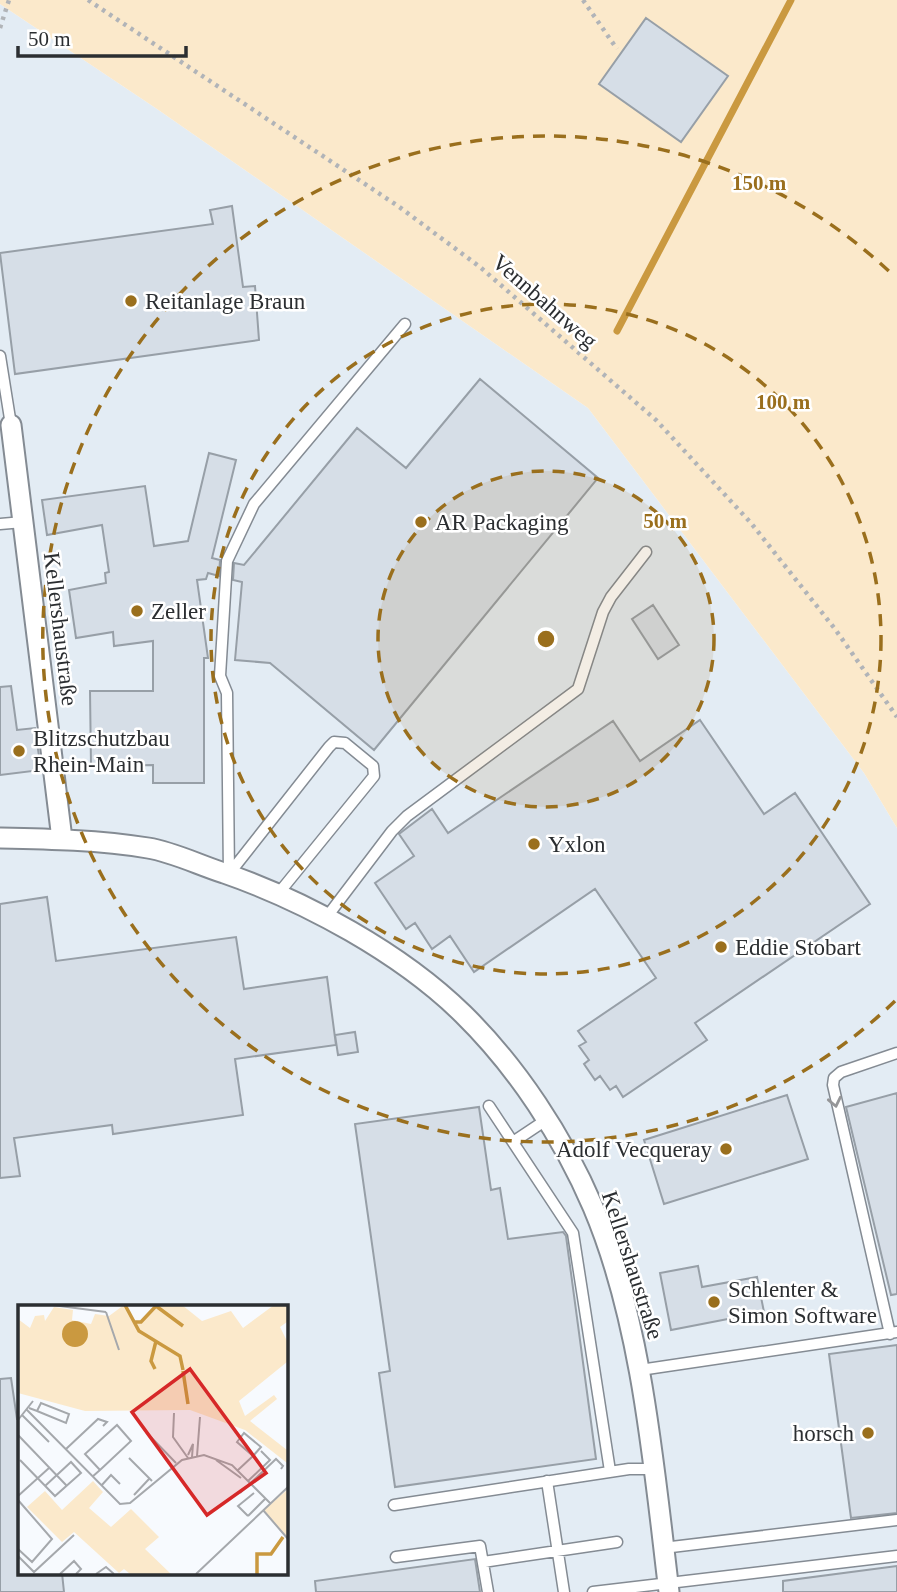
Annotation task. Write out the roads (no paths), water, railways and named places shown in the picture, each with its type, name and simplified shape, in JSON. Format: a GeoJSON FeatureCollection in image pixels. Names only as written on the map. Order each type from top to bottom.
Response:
{"type":"FeatureCollection","features":[{"type":"Feature","properties":{"kind":"street","name":"Kellershaustraße"},"geometry":{"type":"LineString","coordinates":[[11,425],[62,839]]}},
{"type":"Feature","properties":{"kind":"street","name":"Kellershaustraße"},"geometry":{"type":"LineString","coordinates":[[0,838],[62,839],[151,848],[229,874],[278,894],[326,919],[407,968],[463,1013],[522,1083],[546,1120],[593,1207],[640,1370],[668,1588]]}},
{"type":"Feature","properties":{"kind":"lane"},"geometry":{"type":"LineString","coordinates":[[229,874],[227,693],[220,676],[227,561],[254,504],[405,324]]}},
{"type":"Feature","properties":{"kind":"lane"},"geometry":{"type":"LineString","coordinates":[[0,356],[11,425]]}},
{"type":"Feature","properties":{"kind":"lane"},"geometry":{"type":"LineString","coordinates":[[0,524],[23,523]]}},
{"type":"Feature","properties":{"kind":"lane"},"geometry":{"type":"LineString","coordinates":[[326,919],[392,831],[407,816],[578,689],[603,612],[611,597],[646,552]]}},
{"type":"Feature","properties":{"kind":"lane"},"geometry":{"type":"LineString","coordinates":[[229,874],[329,747],[334,742],[345,743],[373,766],[374,776],[278,894]]}},
{"type":"Feature","properties":{"kind":"lane"},"geometry":{"type":"LineString","coordinates":[[640,1370],[894,1333],[832,1085],[834,1077],[841,1072],[897,1053]]}},
{"type":"Feature","properties":{"kind":"lane"},"geometry":{"type":"LineString","coordinates":[[489,1106],[573,1233],[610,1472]]}},
{"type":"Feature","properties":{"kind":"lane"},"geometry":{"type":"LineString","coordinates":[[513,1142],[546,1120]]}},
{"type":"Feature","properties":{"kind":"lane"},"geometry":{"type":"LineString","coordinates":[[394,1505],[610,1472],[652,1469]]}},
{"type":"Feature","properties":{"kind":"lane"},"geometry":{"type":"LineString","coordinates":[[547,1481],[564,1592]]}},
{"type":"Feature","properties":{"kind":"lane"},"geometry":{"type":"LineString","coordinates":[[663,1548],[897,1520]]}},
{"type":"Feature","properties":{"kind":"lane"},"geometry":{"type":"LineString","coordinates":[[483,1562],[617,1542]]}},
{"type":"Feature","properties":{"kind":"lane"},"geometry":{"type":"LineString","coordinates":[[396,1557],[480,1546],[488,1592]]}},
{"type":"Feature","properties":{"kind":"lane"},"geometry":{"type":"LineString","coordinates":[[593,1592],[644,1584],[668,1588],[897,1556]]}},
{"type":"Feature","properties":{"kind":"waterway"},"geometry":{"type":"LineString","coordinates":[[617,331],[791,0]]}},
{"type":"Feature","properties":{"kind":"place","name":"Reitanlage Braun"},"geometry":{"type":"Point","coordinates":[131,301]}},
{"type":"Feature","properties":{"kind":"place","name":"AR Packaging"},"geometry":{"type":"Point","coordinates":[421,522]}},
{"type":"Feature","properties":{"kind":"place","name":"Zeller"},"geometry":{"type":"Point","coordinates":[137,611]}},
{"type":"Feature","properties":{"kind":"place","name":"Blitzschutzbau Rhein-Main"},"geometry":{"type":"Point","coordinates":[19,751]}},
{"type":"Feature","properties":{"kind":"place","name":"Yxlon"},"geometry":{"type":"Point","coordinates":[534,844]}},
{"type":"Feature","properties":{"kind":"place","name":"Eddie Stobart"},"geometry":{"type":"Point","coordinates":[721,947]}},
{"type":"Feature","properties":{"kind":"place","name":"Adolf Vecqueray"},"geometry":{"type":"Point","coordinates":[726,1149]}},
{"type":"Feature","properties":{"kind":"place","name":"Schlenter & Simon Software"},"geometry":{"type":"Point","coordinates":[714,1302]}},
{"type":"Feature","properties":{"kind":"place","name":"horsch"},"geometry":{"type":"Point","coordinates":[868,1433]}}]}
